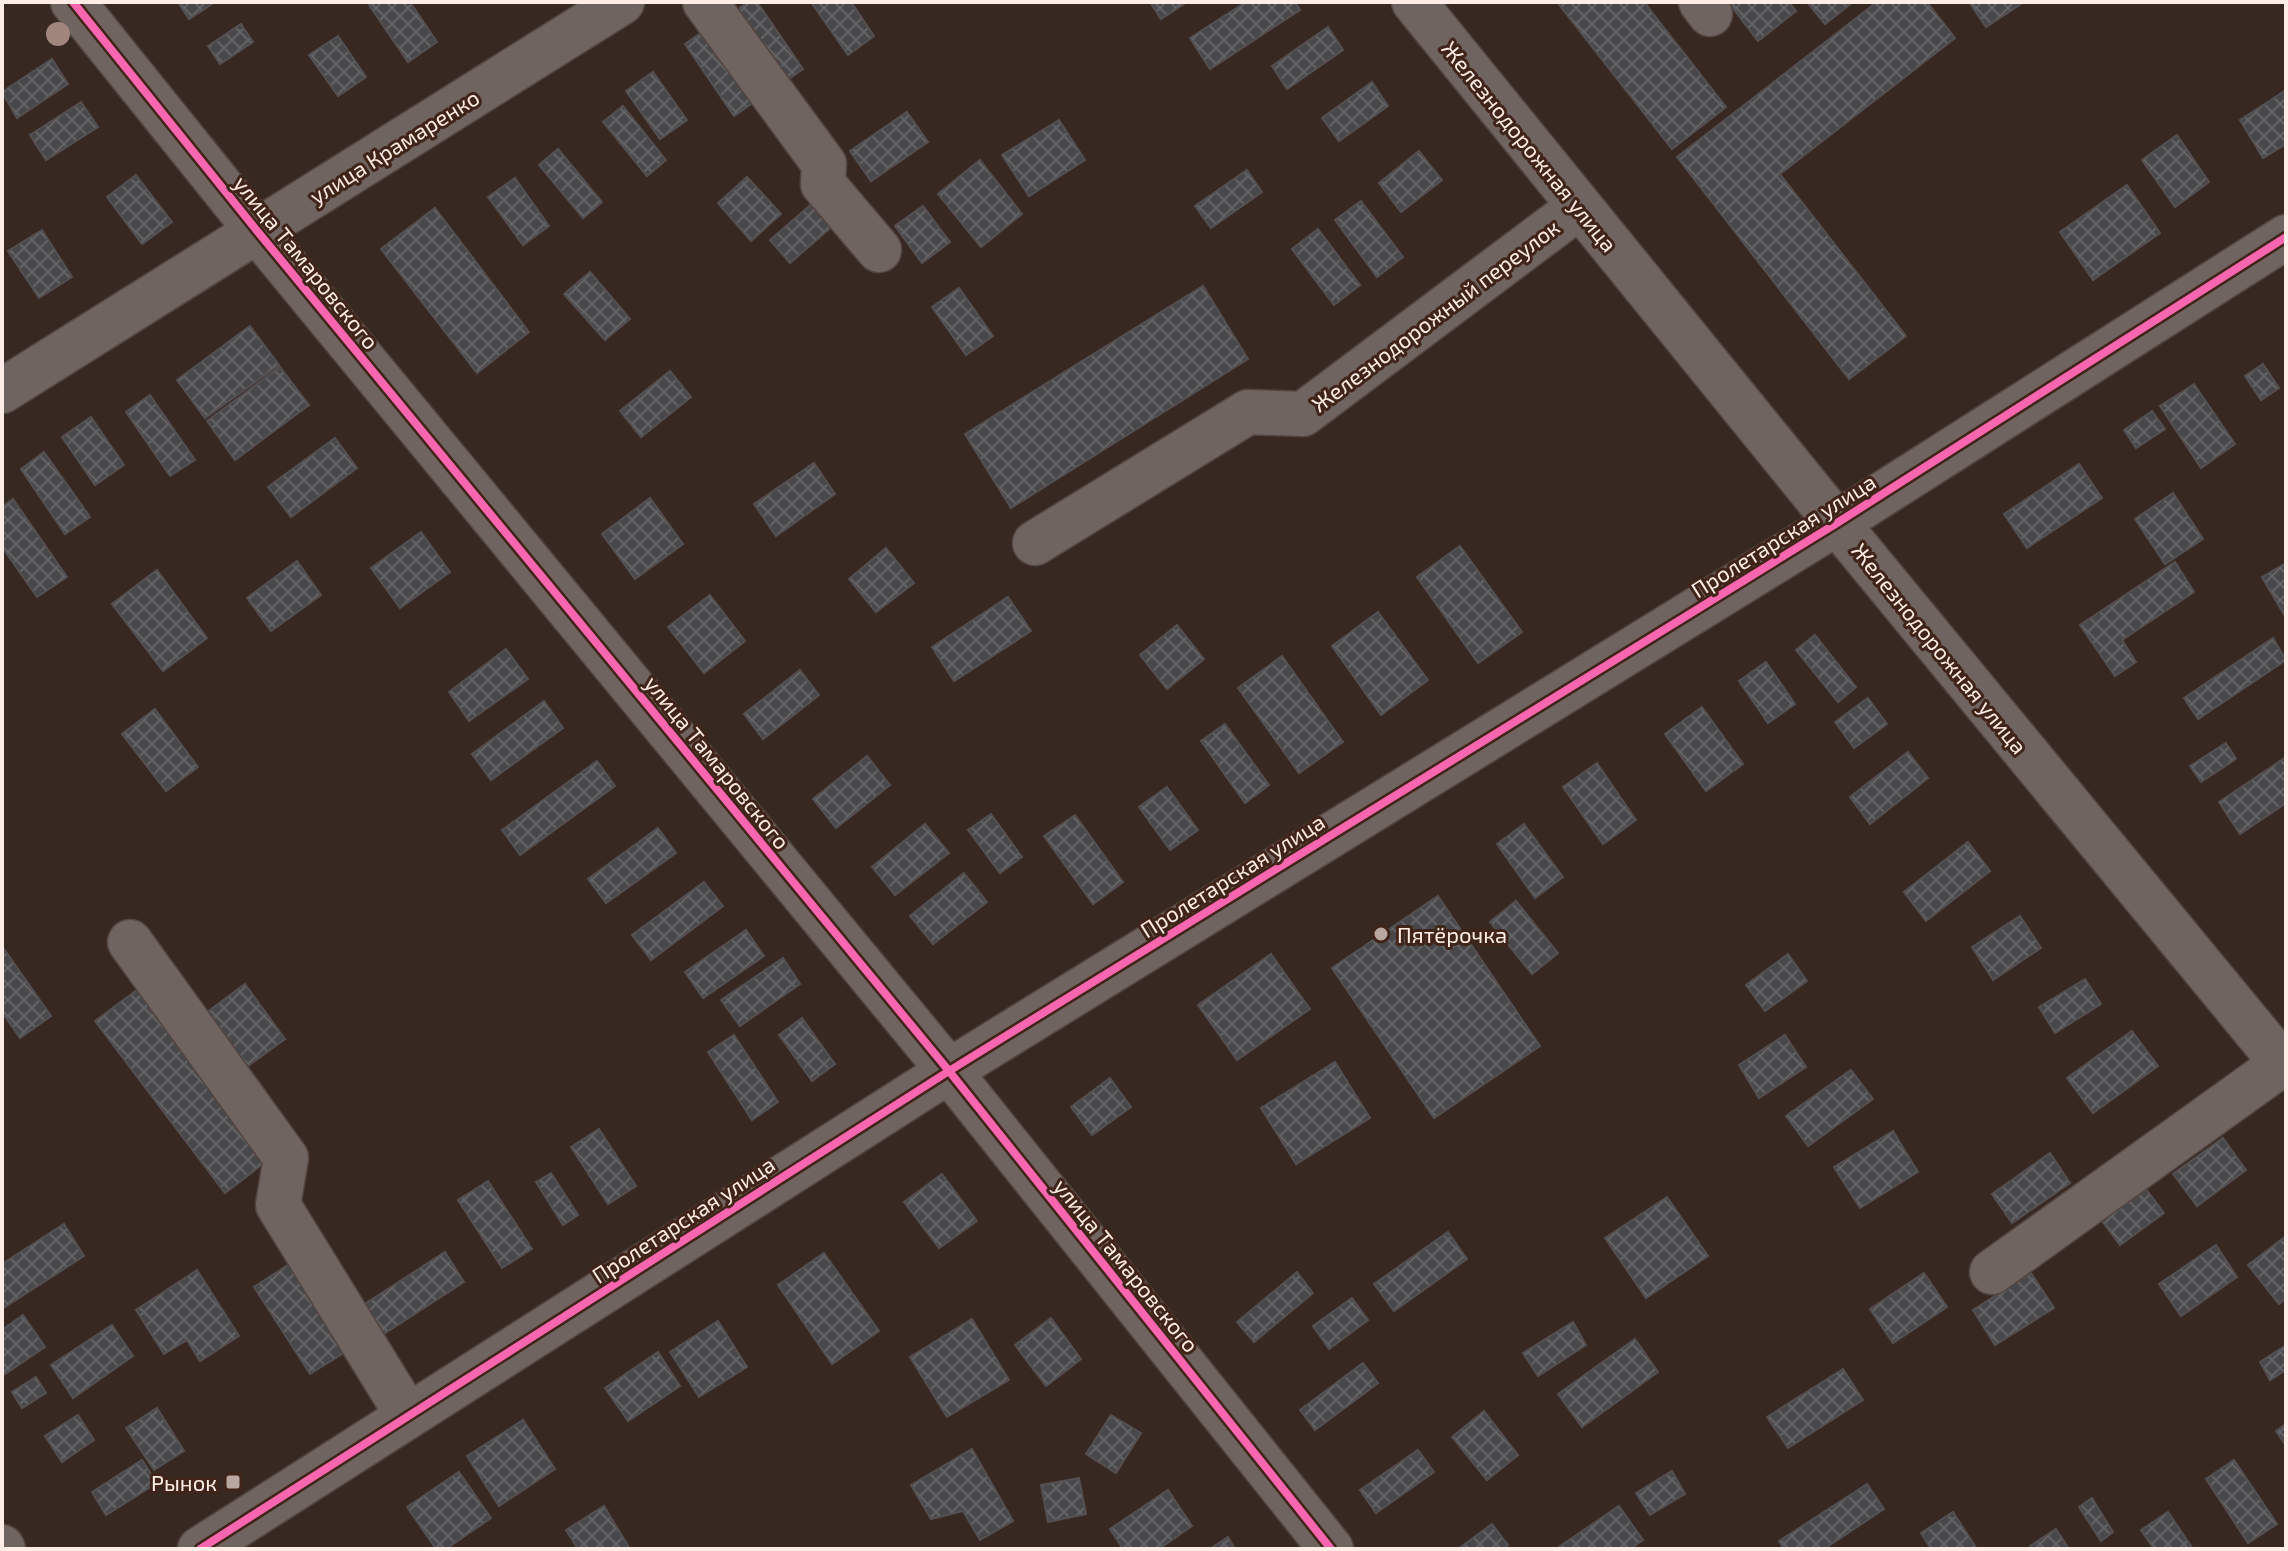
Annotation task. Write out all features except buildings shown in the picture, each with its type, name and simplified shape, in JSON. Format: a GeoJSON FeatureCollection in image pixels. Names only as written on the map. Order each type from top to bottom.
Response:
{"type":"FeatureCollection","features":[{"type":"Feature","properties":{"kind":"street","name":"улица Тамаровского"},"geometry":{"type":"LineString","coordinates":[[73,2],[258,232],[949,1071],[1331,1549]]}},
{"type":"Feature","properties":{"kind":"street","name":"улица Крамаренко"},"geometry":{"type":"LineString","coordinates":[[2,391],[622,2]]}},
{"type":"Feature","properties":{"kind":"street"},"geometry":{"type":"LineString","coordinates":[[705,2],[824,164],[823,184],[879,250]]}},
{"type":"Feature","properties":{"kind":"street","name":"Железнодорожная улица"},"geometry":{"type":"LineString","coordinates":[[1414,2],[2284,1066]]}},
{"type":"Feature","properties":{"kind":"street","name":"Железнодорожный переулок"},"geometry":{"type":"LineString","coordinates":[[1035,543],[1248,412],[1303,414],[1579,207]]}},
{"type":"Feature","properties":{"kind":"street","name":"Пролетарская улица"},"geometry":{"type":"LineString","coordinates":[[200,1549],[949,1071],[1837,523],[2286,237]]}},
{"type":"Feature","properties":{"kind":"street"},"geometry":{"type":"LineString","coordinates":[[130,942],[286,1158],[278,1205],[408,1416]]}},
{"type":"Feature","properties":{"kind":"street"},"geometry":{"type":"LineString","coordinates":[[1992,1272],[2284,1066]]}},
{"type":"Feature","properties":{"kind":"cycle path"},"geometry":{"type":"LineString","coordinates":[[73,2],[258,232],[949,1071],[1331,1549]]}},
{"type":"Feature","properties":{"kind":"cycle path"},"geometry":{"type":"LineString","coordinates":[[200,1549],[949,1071],[1837,523],[2286,237]]}},
{"type":"Feature","properties":{"kind":"place","name":"Пятёрочка"},"geometry":{"type":"Point","coordinates":[1381,934]}},
{"type":"Feature","properties":{"kind":"place","name":"Рынок"},"geometry":{"type":"Point","coordinates":[233,1482]}}]}
